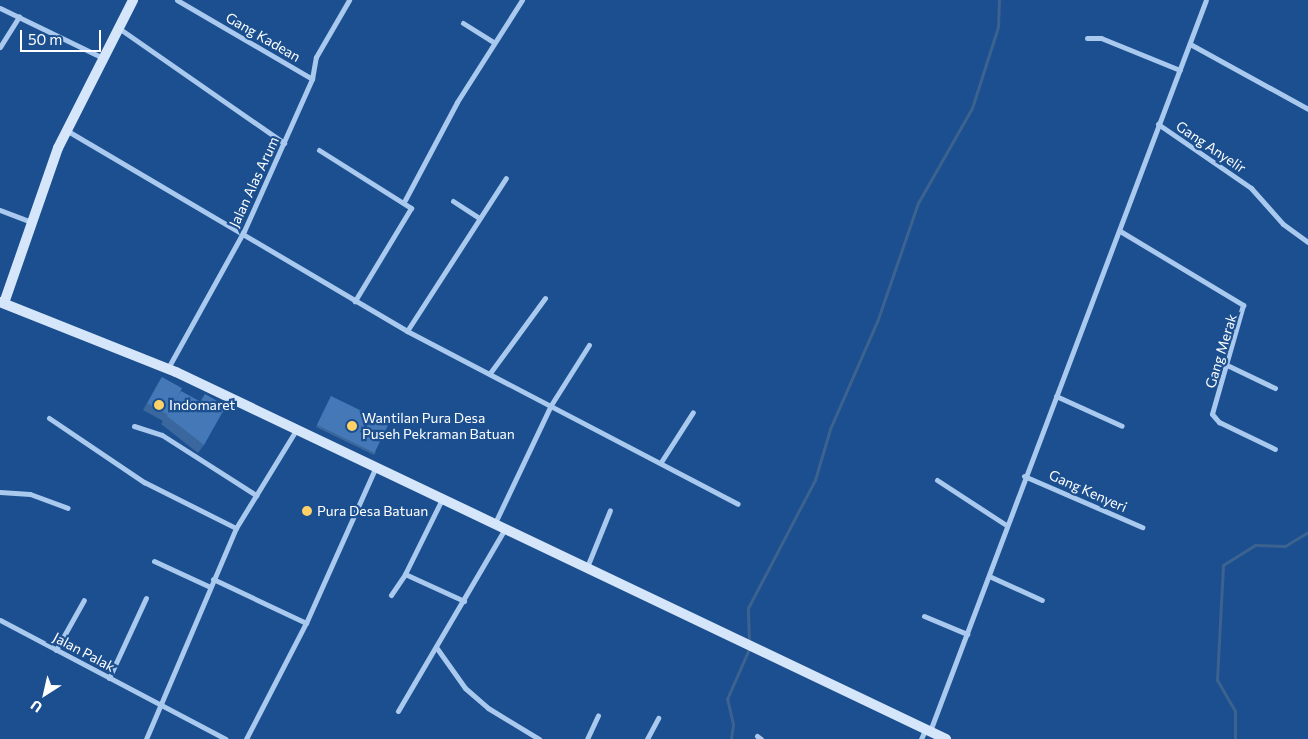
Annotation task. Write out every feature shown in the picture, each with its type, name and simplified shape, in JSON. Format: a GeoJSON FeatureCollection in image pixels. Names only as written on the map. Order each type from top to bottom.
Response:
{"type":"FeatureCollection","features":[{"type":"Feature","properties":{"kind":"main road"},"geometry":{"type":"LineString","coordinates":[[133,0],[69,132],[2,302],[168,368],[442,501],[587,567],[925,733],[946,739]]}},
{"type":"Feature","properties":{"kind":"street","name":"Gang Kadean"},"geometry":{"type":"LineString","coordinates":[[177,0],[312,79]]}},
{"type":"Feature","properties":{"kind":"street","name":"Jalan Alas Arum"},"geometry":{"type":"LineString","coordinates":[[168,368],[244,232],[312,79],[316,57],[349,0]]}},
{"type":"Feature","properties":{"kind":"street"},"geometry":{"type":"LineString","coordinates":[[405,200],[494,42],[522,0]]}},
{"type":"Feature","properties":{"kind":"street"},"geometry":{"type":"LineString","coordinates":[[925,733],[967,634],[1024,476],[1120,231],[1158,124],[1206,0]]}},
{"type":"Feature","properties":{"kind":"street"},"geometry":{"type":"LineString","coordinates":[[0,8],[104,58]]}},
{"type":"Feature","properties":{"kind":"street"},"geometry":{"type":"LineString","coordinates":[[0,47],[19,17]]}},
{"type":"Feature","properties":{"kind":"street"},"geometry":{"type":"LineString","coordinates":[[463,24],[494,42]]}},
{"type":"Feature","properties":{"kind":"street"},"geometry":{"type":"LineString","coordinates":[[120,29],[284,142]]}},
{"type":"Feature","properties":{"kind":"street"},"geometry":{"type":"LineString","coordinates":[[1087,38],[1102,38],[1180,70]]}},
{"type":"Feature","properties":{"kind":"street"},"geometry":{"type":"LineString","coordinates":[[1190,44],[1308,109]]}},
{"type":"Feature","properties":{"kind":"street","name":"Gang Anyelir"},"geometry":{"type":"LineString","coordinates":[[1158,124],[1251,188],[1283,224],[1308,242]]}},
{"type":"Feature","properties":{"kind":"street"},"geometry":{"type":"LineString","coordinates":[[69,132],[244,232],[407,331],[661,462],[738,504]]}},
{"type":"Feature","properties":{"kind":"street"},"geometry":{"type":"LineString","coordinates":[[319,150],[405,200],[411,212],[355,301]]}},
{"type":"Feature","properties":{"kind":"street"},"geometry":{"type":"LineString","coordinates":[[407,331],[506,178]]}},
{"type":"Feature","properties":{"kind":"street"},"geometry":{"type":"LineString","coordinates":[[453,201],[479,218]]}},
{"type":"Feature","properties":{"kind":"street"},"geometry":{"type":"LineString","coordinates":[[0,210],[32,222]]}},
{"type":"Feature","properties":{"kind":"street","name":"Gang Merak"},"geometry":{"type":"LineString","coordinates":[[1120,231],[1244,305],[1229,366],[1213,416],[1275,449]]}},
{"type":"Feature","properties":{"kind":"street"},"geometry":{"type":"LineString","coordinates":[[490,373],[545,298]]}},
{"type":"Feature","properties":{"kind":"street"},"geometry":{"type":"LineString","coordinates":[[398,711],[464,601],[499,527],[551,405],[590,345]]}},
{"type":"Feature","properties":{"kind":"street"},"geometry":{"type":"LineString","coordinates":[[1229,366],[1275,388]]}},
{"type":"Feature","properties":{"kind":"street"},"geometry":{"type":"LineString","coordinates":[[1056,396],[1122,426]]}},
{"type":"Feature","properties":{"kind":"street"},"geometry":{"type":"LineString","coordinates":[[661,462],[693,412]]}},
{"type":"Feature","properties":{"kind":"street"},"geometry":{"type":"LineString","coordinates":[[48,418],[144,482],[236,528]]}},
{"type":"Feature","properties":{"kind":"street"},"geometry":{"type":"LineString","coordinates":[[134,426],[162,435],[256,495]]}},
{"type":"Feature","properties":{"kind":"street"},"geometry":{"type":"LineString","coordinates":[[146,739],[160,701],[236,528],[296,430]]}},
{"type":"Feature","properties":{"kind":"street"},"geometry":{"type":"LineString","coordinates":[[246,739],[306,623],[375,469]]}},
{"type":"Feature","properties":{"kind":"street","name":"Gang Kenyeri"},"geometry":{"type":"LineString","coordinates":[[1024,476],[1142,528]]}},
{"type":"Feature","properties":{"kind":"street"},"geometry":{"type":"LineString","coordinates":[[937,480],[1006,525]]}},
{"type":"Feature","properties":{"kind":"street"},"geometry":{"type":"LineString","coordinates":[[0,492],[30,494],[68,508]]}},
{"type":"Feature","properties":{"kind":"street"},"geometry":{"type":"LineString","coordinates":[[391,595],[405,574],[442,501]]}},
{"type":"Feature","properties":{"kind":"street"},"geometry":{"type":"LineString","coordinates":[[587,567],[610,510]]}},
{"type":"Feature","properties":{"kind":"street"},"geometry":{"type":"LineString","coordinates":[[154,561],[210,587]]}},
{"type":"Feature","properties":{"kind":"street"},"geometry":{"type":"LineString","coordinates":[[405,574],[464,601]]}},
{"type":"Feature","properties":{"kind":"street"},"geometry":{"type":"LineString","coordinates":[[989,576],[1042,600]]}},
{"type":"Feature","properties":{"kind":"street"},"geometry":{"type":"LineString","coordinates":[[213,579],[306,623]]}},
{"type":"Feature","properties":{"kind":"street"},"geometry":{"type":"LineString","coordinates":[[108,678],[146,598]]}},
{"type":"Feature","properties":{"kind":"street"},"geometry":{"type":"LineString","coordinates":[[56,650],[84,600]]}},
{"type":"Feature","properties":{"kind":"street"},"geometry":{"type":"LineString","coordinates":[[924,616],[967,634]]}},
{"type":"Feature","properties":{"kind":"street","name":"Jalan Palak"},"geometry":{"type":"LineString","coordinates":[[0,620],[108,678],[160,701],[226,739]]}},
{"type":"Feature","properties":{"kind":"street"},"geometry":{"type":"LineString","coordinates":[[436,647],[465,688],[488,708],[539,739]]}},
{"type":"Feature","properties":{"kind":"street"},"geometry":{"type":"LineString","coordinates":[[587,739],[598,714]]}},
{"type":"Feature","properties":{"kind":"street"},"geometry":{"type":"LineString","coordinates":[[647,739],[658,718]]}},
{"type":"Feature","properties":{"kind":"building","name":"Indomaret"},"geometry":{"type":"Polygon","coordinates":[[[162,377],[182,388],[168,414],[147,403],[162,377]]]}},
{"type":"Feature","properties":{"kind":"building"},"geometry":{"type":"Polygon","coordinates":[[[181,391],[201,402],[205,394],[226,406],[204,445],[167,416],[181,391]]]}},
{"type":"Feature","properties":{"kind":"building","name":"Wantilan Pura Desa Puseh Pekraman Batuan"},"geometry":{"type":"Polygon","coordinates":[[[331,396],[389,424],[374,453],[317,425],[331,396]]]}},
{"type":"Feature","properties":{"kind":"waterway"},"geometry":{"type":"LineString","coordinates":[[749,642],[748,608],[815,480],[830,429],[878,319],[918,203],[972,108],[998,27],[999,0]]}},
{"type":"Feature","properties":{"kind":"waterway"},"geometry":{"type":"LineString","coordinates":[[1235,739],[1235,711],[1217,680],[1223,565],[1255,545],[1285,546],[1308,532]]}},
{"type":"Feature","properties":{"kind":"waterway"},"geometry":{"type":"LineString","coordinates":[[731,739],[733,724],[727,699],[749,649]]}},
{"type":"Feature","properties":{"kind":"place","name":"Indomaret"},"geometry":{"type":"Point","coordinates":[159,405]}},
{"type":"Feature","properties":{"kind":"place","name":"Wantilan Pura Desa Puseh Pekraman Batuan"},"geometry":{"type":"Point","coordinates":[352,426]}},
{"type":"Feature","properties":{"kind":"place","name":"Pura Desa Batuan"},"geometry":{"type":"Point","coordinates":[307,511]}}]}
